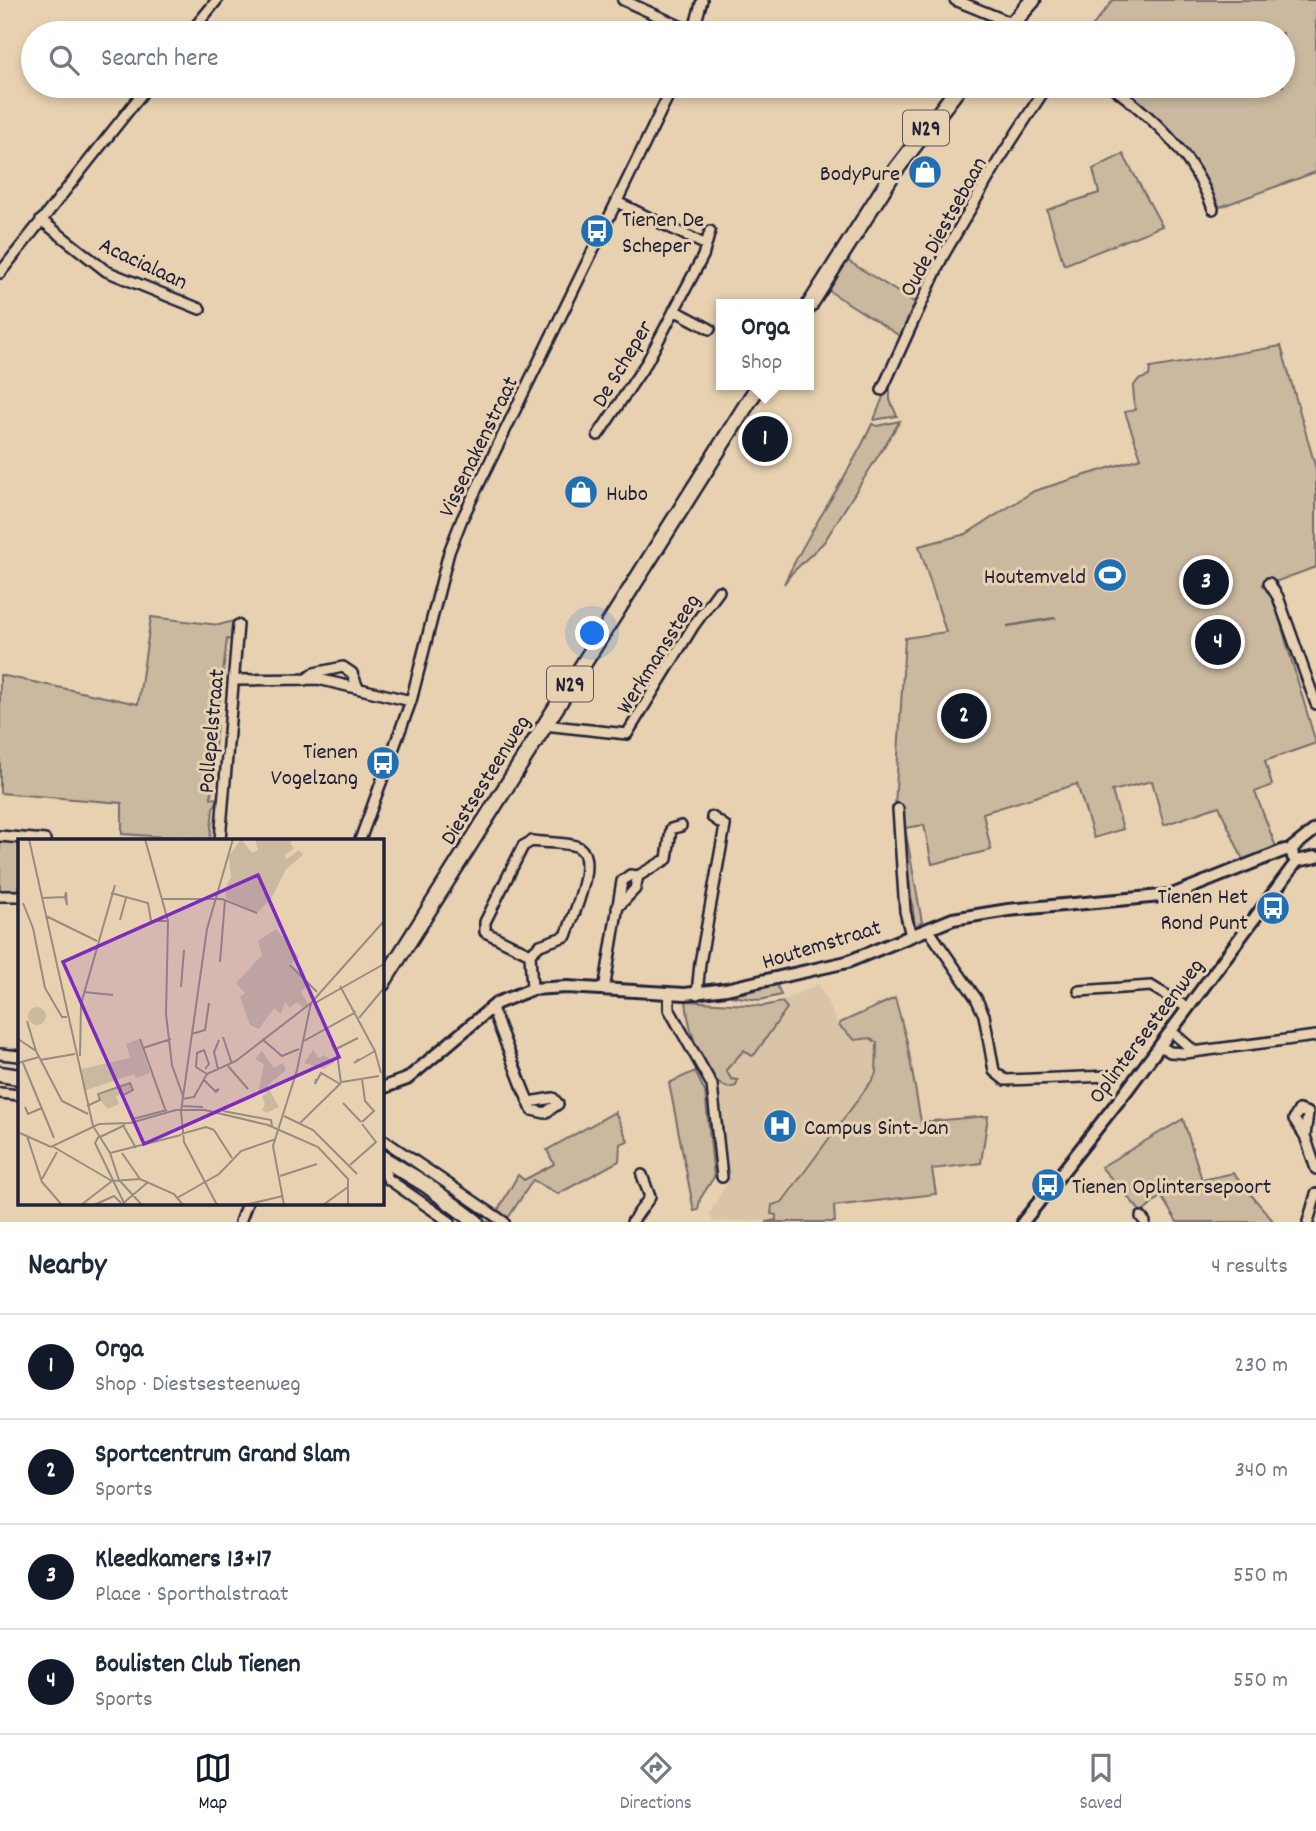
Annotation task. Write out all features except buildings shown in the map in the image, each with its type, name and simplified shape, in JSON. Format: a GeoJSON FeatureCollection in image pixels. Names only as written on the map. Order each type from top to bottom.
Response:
{"type":"FeatureCollection","features":[{"type":"Feature","properties":{"kind":"main road"},"geometry":{"type":"LineString","coordinates":[[1015,21],[1033,0]]}},
{"type":"Feature","properties":{"kind":"main road","name":"N29"},"geometry":{"type":"LineString","coordinates":[[813,299],[888,180],[951,98]]}},
{"type":"Feature","properties":{"kind":"main road","name":"Diestsesteenweg"},"geometry":{"type":"LineString","coordinates":[[383,982],[756,390]]}},
{"type":"Feature","properties":{"kind":"main road"},"geometry":{"type":"LineString","coordinates":[[0,1074],[18,1079]]}},
{"type":"Feature","properties":{"kind":"main road"},"geometry":{"type":"LineString","coordinates":[[0,1080],[18,1079]]}},
{"type":"Feature","properties":{"kind":"main road"},"geometry":{"type":"LineString","coordinates":[[383,1165],[425,1184],[476,1222]]}},
{"type":"Feature","properties":{"kind":"main road"},"geometry":{"type":"LineString","coordinates":[[383,1166],[417,1184],[469,1222]]}},
{"type":"Feature","properties":{"kind":"street"},"geometry":{"type":"LineString","coordinates":[[200,21],[217,0]]}},
{"type":"Feature","properties":{"kind":"street"},"geometry":{"type":"LineString","coordinates":[[623,0],[668,21]]}},
{"type":"Feature","properties":{"kind":"street"},"geometry":{"type":"LineString","coordinates":[[696,21],[702,0]]}},
{"type":"Feature","properties":{"kind":"street"},"geometry":{"type":"LineString","coordinates":[[955,0],[993,21]]}},
{"type":"Feature","properties":{"kind":"street"},"geometry":{"type":"LineString","coordinates":[[0,273],[138,98]]}},
{"type":"Feature","properties":{"kind":"street","name":"Vissenakenstraat"},"geometry":{"type":"LineString","coordinates":[[361,839],[411,701],[449,552],[462,519],[667,98]]}},
{"type":"Feature","properties":{"kind":"street","name":"Oude Diestsebaan"},"geometry":{"type":"LineString","coordinates":[[882,390],[943,256],[999,160],[1039,98]]}},
{"type":"Feature","properties":{"kind":"street"},"geometry":{"type":"LineString","coordinates":[[1124,98],[1186,156],[1199,174],[1213,209]]}},
{"type":"Feature","properties":{"kind":"street"},"geometry":{"type":"LineString","coordinates":[[617,202],[706,245]]}},
{"type":"Feature","properties":{"kind":"street","name":"Acacialaan"},"geometry":{"type":"LineString","coordinates":[[41,220],[106,271],[200,309]]}},
{"type":"Feature","properties":{"kind":"street","name":"De Scheper"},"geometry":{"type":"LineString","coordinates":[[598,435],[632,388],[674,310],[706,245],[710,231]]}},
{"type":"Feature","properties":{"kind":"street","name":"De Scheper"},"geometry":{"type":"LineString","coordinates":[[674,310],[710,329]]}},
{"type":"Feature","properties":{"kind":"street"},"geometry":{"type":"LineString","coordinates":[[1269,583],[1278,597],[1316,704]]}},
{"type":"Feature","properties":{"kind":"street","name":"Werkmanssteeg"},"geometry":{"type":"LineString","coordinates":[[544,725],[627,734],[694,625],[719,592]]}},
{"type":"Feature","properties":{"kind":"street","name":"Pollepelstraat"},"geometry":{"type":"LineString","coordinates":[[220,839],[238,625]]}},
{"type":"Feature","properties":{"kind":"street"},"geometry":{"type":"LineString","coordinates":[[304,680],[314,673],[343,667],[352,673],[358,688]]}},
{"type":"Feature","properties":{"kind":"street"},"geometry":{"type":"LineString","coordinates":[[234,680],[318,679],[411,701]]}},
{"type":"Feature","properties":{"kind":"street"},"geometry":{"type":"LineString","coordinates":[[898,809],[905,911],[911,936]]}},
{"type":"Feature","properties":{"kind":"street"},"geometry":{"type":"LineString","coordinates":[[697,994],[724,826],[712,817]]}},
{"type":"Feature","properties":{"kind":"street"},"geometry":{"type":"LineString","coordinates":[[604,990],[622,881],[630,875],[638,876],[667,859],[671,828],[681,826]]}},
{"type":"Feature","properties":{"kind":"street","name":"Houtemstraat"},"geometry":{"type":"LineString","coordinates":[[1294,856],[1296,844],[1316,830]]}},
{"type":"Feature","properties":{"kind":"street"},"geometry":{"type":"LineString","coordinates":[[0,836],[27,839]]}},
{"type":"Feature","properties":{"kind":"street"},"geometry":{"type":"LineString","coordinates":[[530,954],[485,932],[485,922],[523,846],[532,841],[575,846],[584,851],[586,872],[566,936],[540,945],[530,954],[531,989]]}},
{"type":"Feature","properties":{"kind":"street","name":"Houtemstraat"},"geometry":{"type":"LineString","coordinates":[[383,1088],[407,1079],[492,1007],[531,989],[567,987],[697,994],[814,972],[865,956],[953,919],[986,912],[1172,895],[1285,850],[1294,856],[1316,857]]}},
{"type":"Feature","properties":{"kind":"street","name":"Oplintersesteenweg"},"geometry":{"type":"LineString","coordinates":[[1023,1222],[1160,1046],[1294,856]]}},
{"type":"Feature","properties":{"kind":"street"},"geometry":{"type":"LineString","coordinates":[[617,908],[635,889],[638,876]]}},
{"type":"Feature","properties":{"kind":"street"},"geometry":{"type":"LineString","coordinates":[[0,896],[18,896]]}},
{"type":"Feature","properties":{"kind":"street"},"geometry":{"type":"LineString","coordinates":[[928,929],[976,998],[984,1015],[994,1071],[998,1077],[1005,1080],[1109,1076]]}},
{"type":"Feature","properties":{"kind":"street"},"geometry":{"type":"LineString","coordinates":[[1079,992],[1151,986],[1188,1008]]}},
{"type":"Feature","properties":{"kind":"street"},"geometry":{"type":"LineString","coordinates":[[669,993],[669,1009],[712,1085],[722,1177]]}},
{"type":"Feature","properties":{"kind":"street"},"geometry":{"type":"LineString","coordinates":[[492,1007],[529,1102]]}},
{"type":"Feature","properties":{"kind":"street"},"geometry":{"type":"LineString","coordinates":[[1171,1031],[1194,1051]]}},
{"type":"Feature","properties":{"kind":"street"},"geometry":{"type":"LineString","coordinates":[[1160,1046],[1170,1052],[1194,1051],[1316,1036]]}},
{"type":"Feature","properties":{"kind":"street"},"geometry":{"type":"LineString","coordinates":[[0,1054],[18,1056]]}},
{"type":"Feature","properties":{"kind":"street"},"geometry":{"type":"LineString","coordinates":[[0,1093],[18,1096]]}},
{"type":"Feature","properties":{"kind":"street"},"geometry":{"type":"LineString","coordinates":[[1305,1136],[1316,1169]]}},
{"type":"Feature","properties":{"kind":"street"},"geometry":{"type":"LineString","coordinates":[[383,1140],[504,1222]]}},
{"type":"Feature","properties":{"kind":"street"},"geometry":{"type":"LineString","coordinates":[[383,1167],[388,1179],[450,1222]]}},
{"type":"Feature","properties":{"kind":"street"},"geometry":{"type":"LineString","coordinates":[[632,1222],[650,1197],[642,1175]]}},
{"type":"Feature","properties":{"kind":"street"},"geometry":{"type":"LineString","coordinates":[[1308,1222],[1316,1194]]}},
{"type":"Feature","properties":{"kind":"street"},"geometry":{"type":"LineString","coordinates":[[240,1222],[247,1204]]}},
{"type":"Feature","properties":{"kind":"shaded area"},"geometry":{"type":"Polygon","coordinates":[[[1113,0],[1316,0],[1316,172],[1220,207],[1192,158],[1129,98],[1295,98],[1295,21],[1096,21],[1113,0]]]}},
{"type":"Feature","properties":{"kind":"shaded area"},"geometry":{"type":"Polygon","coordinates":[[[1123,154],[1162,226],[1064,265],[1047,210],[1099,193],[1093,169],[1123,154]]]}},
{"type":"Feature","properties":{"kind":"shaded area"},"geometry":{"type":"Polygon","coordinates":[[[845,259],[917,304],[903,338],[826,289],[845,259]]]}},
{"type":"Feature","properties":{"kind":"shaded area","name":"Houtemveld"},"geometry":{"type":"Polygon","coordinates":[[[1281,346],[1316,469],[1316,567],[1269,584],[1316,743],[1265,761],[1272,785],[1255,792],[1276,847],[1243,860],[1219,806],[1164,825],[1152,781],[1112,791],[1123,829],[1094,838],[1077,784],[983,813],[991,850],[932,864],[924,825],[905,828],[922,922],[915,926],[902,823],[894,823],[905,638],[946,632],[919,546],[966,534],[1034,491],[1141,458],[1125,412],[1135,410],[1133,387],[1138,380],[1149,376],[1150,368],[1281,346]]]}},
{"type":"Feature","properties":{"kind":"shaded area"},"geometry":{"type":"Polygon","coordinates":[[[890,379],[890,400],[897,416],[874,420],[890,379]]]}},
{"type":"Feature","properties":{"kind":"shaded area"},"geometry":{"type":"Polygon","coordinates":[[[900,421],[824,542],[784,584],[872,424],[877,426],[900,421]]]}},
{"type":"Feature","properties":{"kind":"shaded area"},"geometry":{"type":"Polygon","coordinates":[[[151,617],[219,625],[237,620],[235,640],[227,639],[218,716],[204,721],[214,719],[217,722],[211,798],[219,799],[213,808],[210,839],[122,834],[122,803],[0,793],[0,675],[138,704],[151,617]]]}},
{"type":"Feature","properties":{"kind":"shaded area"},"geometry":{"type":"Polygon","coordinates":[[[0,838],[18,840],[18,894],[0,894],[0,838]]]}},
{"type":"Feature","properties":{"kind":"shaded area","name":"Campus Sint-Jan"},"geometry":{"type":"Polygon","coordinates":[[[819,984],[839,1027],[855,1040],[870,1038],[877,1043],[876,1073],[777,1205],[776,1220],[713,1222],[710,1213],[727,1183],[720,1084],[733,1088],[738,1080],[731,1079],[726,1070],[786,1005],[782,1001],[819,984]]]}},
{"type":"Feature","properties":{"kind":"shaded area"},"geometry":{"type":"Polygon","coordinates":[[[777,985],[781,995],[760,1000],[730,996],[777,985]]]}},
{"type":"Feature","properties":{"kind":"shaded area"},"geometry":{"type":"Polygon","coordinates":[[[895,998],[907,1042],[921,1122],[988,1116],[981,1163],[932,1169],[936,1194],[834,1206],[835,1222],[766,1222],[776,1220],[776,1215],[771,1214],[772,1205],[782,1202],[876,1073],[877,1043],[870,1038],[855,1040],[839,1026],[840,1023],[895,998]]]}},
{"type":"Feature","properties":{"kind":"shaded area"},"geometry":{"type":"Polygon","coordinates":[[[686,1001],[763,1006],[782,1002],[787,1008],[755,1054],[752,1056],[744,1050],[726,1070],[731,1079],[738,1080],[736,1086],[729,1088],[719,1083],[704,1064],[693,1037],[686,1001]]]}},
{"type":"Feature","properties":{"kind":"shaded area"},"geometry":{"type":"Polygon","coordinates":[[[695,1071],[705,1092],[714,1177],[700,1199],[698,1210],[694,1211],[669,1083],[695,1071]]]}},
{"type":"Feature","properties":{"kind":"shaded area"},"geometry":{"type":"Polygon","coordinates":[[[615,1112],[628,1141],[620,1144],[619,1161],[558,1194],[533,1180],[508,1218],[498,1210],[518,1175],[524,1180],[554,1164],[547,1150],[615,1112]]]}},
{"type":"Feature","properties":{"kind":"shaded area"},"geometry":{"type":"Polygon","coordinates":[[[1183,1119],[1202,1180],[1233,1173],[1274,1222],[1177,1222],[1161,1196],[1142,1213],[1101,1167],[1183,1119]]]}},
{"type":"Feature","properties":{"kind":"shaded area"},"geometry":{"type":"Polygon","coordinates":[[[383,1143],[498,1222],[483,1222],[383,1151],[383,1143]]]}},
{"type":"Feature","properties":{"kind":"waterway"},"geometry":{"type":"LineString","coordinates":[[1008,626],[1055,618]]}},
{"type":"Feature","properties":{"kind":"place","name":"BodyPure"},"geometry":{"type":"Point","coordinates":[925,172]}},
{"type":"Feature","properties":{"kind":"place","name":"Tienen De Scheper"},"geometry":{"type":"Point","coordinates":[597,231]}},
{"type":"Feature","properties":{"kind":"place","name":"Orga"},"geometry":{"type":"Point","coordinates":[765,439]}},
{"type":"Feature","properties":{"kind":"place","name":"Hubo"},"geometry":{"type":"Point","coordinates":[581,492]}},
{"type":"Feature","properties":{"kind":"place","name":"Houtemveld"},"geometry":{"type":"Point","coordinates":[1110,575]}},
{"type":"Feature","properties":{"kind":"place","name":"Kleedkamers 13+17"},"geometry":{"type":"Point","coordinates":[1206,582]}},
{"type":"Feature","properties":{"kind":"place","name":"Boulisten Club Tienen"},"geometry":{"type":"Point","coordinates":[1218,642]}},
{"type":"Feature","properties":{"kind":"place","name":"Sportcentrum Grand Slam"},"geometry":{"type":"Point","coordinates":[964,716]}},
{"type":"Feature","properties":{"kind":"place","name":"Tienen Vogelzang"},"geometry":{"type":"Point","coordinates":[383,763]}},
{"type":"Feature","properties":{"kind":"place","name":"Tienen Het Rond Punt"},"geometry":{"type":"Point","coordinates":[1273,908]}},
{"type":"Feature","properties":{"kind":"place","name":"Campus Sint-Jan"},"geometry":{"type":"Point","coordinates":[780,1126]}},
{"type":"Feature","properties":{"kind":"place","name":"Tienen Oplintersepoort"},"geometry":{"type":"Point","coordinates":[1048,1185]}}]}
